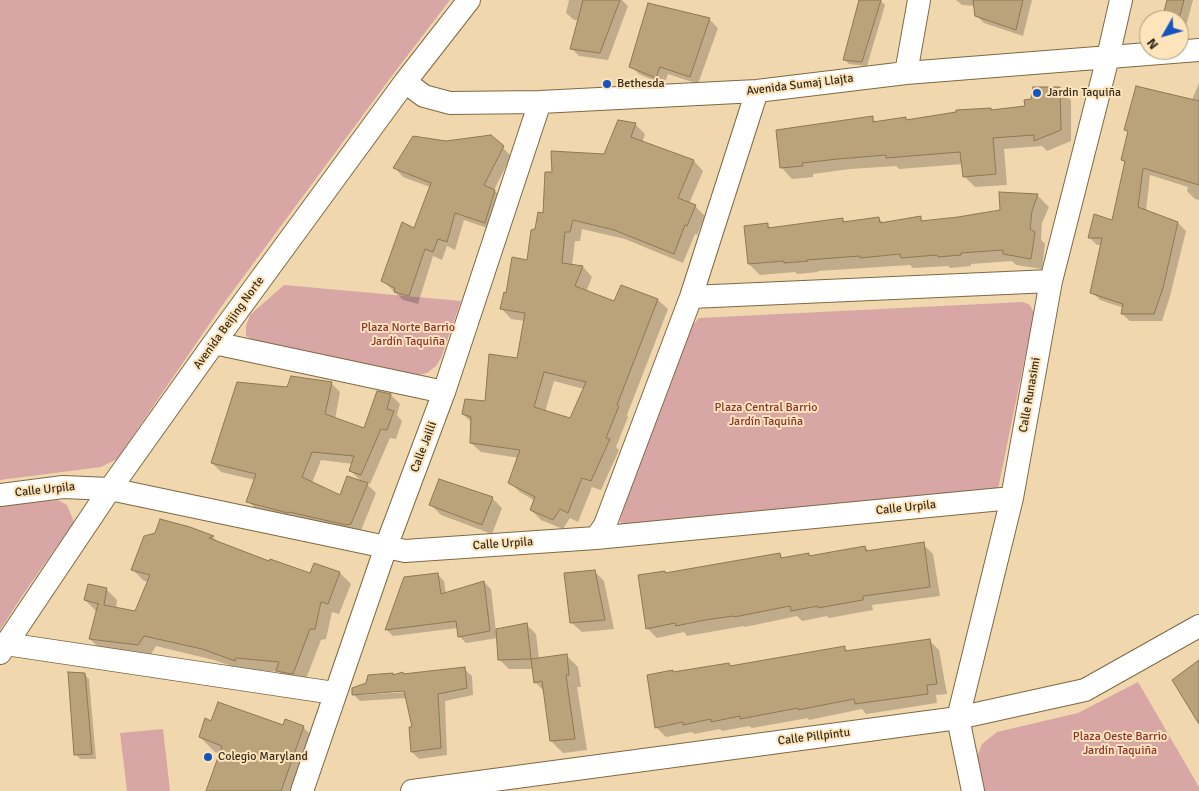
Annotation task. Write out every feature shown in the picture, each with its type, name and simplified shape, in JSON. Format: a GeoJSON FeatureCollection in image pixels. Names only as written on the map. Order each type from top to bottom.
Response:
{"type":"FeatureCollection","features":[{"type":"Feature","properties":{"kind":"street","name":"Avenida Beijing Norte"},"geometry":{"type":"LineString","coordinates":[[3,649],[110,489],[214,343],[405,82],[469,0]]}},
{"type":"Feature","properties":{"kind":"street"},"geometry":{"type":"LineString","coordinates":[[906,73],[919,0]]}},
{"type":"Feature","properties":{"kind":"street","name":"Calle Runasimi"},"geometry":{"type":"LineString","coordinates":[[973,791],[958,718],[1012,498],[1051,281],[1121,0]]}},
{"type":"Feature","properties":{"kind":"street","name":"Avenida Sumaj Llajta"},"geometry":{"type":"LineString","coordinates":[[405,82],[424,96],[450,103],[540,102],[757,91],[906,73],[1199,50]]}},
{"type":"Feature","properties":{"kind":"street"},"geometry":{"type":"LineString","coordinates":[[596,538],[605,525],[691,297],[757,91]]}},
{"type":"Feature","properties":{"kind":"street","name":"Calle Jailli"},"geometry":{"type":"LineString","coordinates":[[302,791],[334,693],[444,392],[540,102]]}},
{"type":"Feature","properties":{"kind":"street"},"geometry":{"type":"LineString","coordinates":[[691,297],[1051,281]]}},
{"type":"Feature","properties":{"kind":"street"},"geometry":{"type":"LineString","coordinates":[[214,343],[444,392]]}},
{"type":"Feature","properties":{"kind":"street","name":"Calle Urpila"},"geometry":{"type":"LineString","coordinates":[[0,496],[63,487],[110,489],[404,551],[596,538],[1012,498]]}},
{"type":"Feature","properties":{"kind":"street","name":"Calle Pillpintu"},"geometry":{"type":"LineString","coordinates":[[412,791],[485,786],[958,718],[1085,690],[1199,626]]}},
{"type":"Feature","properties":{"kind":"street"},"geometry":{"type":"LineString","coordinates":[[3,649],[334,693]]}},
{"type":"Feature","properties":{"kind":"green space"},"geometry":{"type":"Polygon","coordinates":[[[0,0],[450,0],[221,307],[117,459],[101,467],[0,480],[0,0]]]}},
{"type":"Feature","properties":{"kind":"green space","name":"Plaza Norte Barrio Jardín Taquiña"},"geometry":{"type":"Polygon","coordinates":[[[284,285],[461,301],[441,358],[436,366],[427,373],[418,375],[255,341],[246,336],[246,326],[250,315],[284,285]]]}},
{"type":"Feature","properties":{"kind":"green space","name":"Plaza Central Barrio Jardín Taquiña"},"geometry":{"type":"Polygon","coordinates":[[[1023,302],[1030,305],[1034,313],[998,489],[624,526],[621,524],[620,520],[625,505],[692,326],[699,318],[1023,302]]]}},
{"type":"Feature","properties":{"kind":"green space"},"geometry":{"type":"Polygon","coordinates":[[[58,500],[67,505],[74,522],[0,630],[0,506],[58,500]]]}},
{"type":"Feature","properties":{"kind":"green space","name":"Plaza Oeste Barrio Jardín Taquiña"},"geometry":{"type":"Polygon","coordinates":[[[1138,682],[1199,787],[1199,791],[983,791],[977,757],[982,744],[997,732],[1078,713],[1138,682]]]}},
{"type":"Feature","properties":{"kind":"green space"},"geometry":{"type":"Polygon","coordinates":[[[163,729],[170,791],[127,791],[120,733],[163,729]]]}},
{"type":"Feature","properties":{"kind":"building"},"geometry":{"type":"Polygon","coordinates":[[[583,0],[620,0],[600,53],[570,49],[583,0]]]}},
{"type":"Feature","properties":{"kind":"building"},"geometry":{"type":"Polygon","coordinates":[[[859,0],[881,0],[862,62],[843,60],[859,0]]]}},
{"type":"Feature","properties":{"kind":"building"},"geometry":{"type":"Polygon","coordinates":[[[973,0],[1023,0],[1016,30],[975,16],[973,0]]]}},
{"type":"Feature","properties":{"kind":"building"},"geometry":{"type":"Polygon","coordinates":[[[1167,0],[1184,0],[1181,10],[1164,10],[1167,0]]]}},
{"type":"Feature","properties":{"kind":"building"},"geometry":{"type":"Polygon","coordinates":[[[648,3],[710,18],[690,77],[660,67],[656,78],[629,67],[648,3]]]}},
{"type":"Feature","properties":{"kind":"building"},"geometry":{"type":"Polygon","coordinates":[[[1136,86],[1199,101],[1199,185],[1143,168],[1138,207],[1178,222],[1163,288],[1154,314],[1121,314],[1123,304],[1090,293],[1102,238],[1088,238],[1094,214],[1112,220],[1125,161],[1121,160],[1128,131],[1124,130],[1136,86]]]}},
{"type":"Feature","properties":{"kind":"building"},"geometry":{"type":"Polygon","coordinates":[[[1033,87],[1060,87],[1061,130],[1034,141],[1034,135],[993,138],[996,174],[963,177],[960,152],[886,158],[886,155],[838,159],[802,163],[803,166],[780,168],[776,130],[873,116],[873,122],[906,117],[906,120],[956,112],[956,110],[991,108],[991,110],[1025,106],[1024,100],[1031,99],[1033,87]]]}},
{"type":"Feature","properties":{"kind":"building"},"geometry":{"type":"Polygon","coordinates":[[[618,120],[636,123],[631,137],[694,160],[678,198],[696,205],[687,226],[685,225],[674,254],[614,230],[573,220],[570,232],[565,232],[562,263],[583,266],[575,286],[614,301],[621,285],[658,299],[617,405],[619,406],[606,438],[610,439],[591,481],[582,478],[568,513],[560,509],[553,520],[530,510],[535,497],[508,483],[520,450],[470,443],[471,417],[462,414],[465,399],[485,401],[489,354],[517,358],[525,313],[500,309],[504,292],[506,293],[512,257],[527,260],[531,230],[535,229],[538,212],[543,213],[545,172],[552,172],[551,151],[604,154],[618,120]],[[544,372],[534,407],[570,418],[586,382],[544,372]]]}},
{"type":"Feature","properties":{"kind":"building"},"geometry":{"type":"Polygon","coordinates":[[[491,135],[504,146],[484,185],[495,190],[485,223],[455,213],[447,242],[438,239],[433,252],[425,249],[409,296],[394,292],[395,288],[381,281],[402,222],[414,228],[431,183],[393,168],[413,136],[446,141],[491,135]]]}},
{"type":"Feature","properties":{"kind":"building"},"geometry":{"type":"Polygon","coordinates":[[[999,192],[1038,194],[1032,211],[1030,229],[1035,232],[1031,259],[1003,254],[1003,250],[961,253],[961,255],[938,257],[937,255],[901,258],[900,254],[748,264],[744,226],[768,223],[768,228],[843,218],[843,222],[879,217],[880,223],[921,216],[921,221],[958,217],[1000,210],[999,192]]]}},
{"type":"Feature","properties":{"kind":"building"},"geometry":{"type":"Polygon","coordinates":[[[291,376],[332,382],[325,414],[364,428],[377,391],[391,394],[387,409],[394,411],[387,430],[381,429],[361,475],[349,471],[354,456],[312,452],[302,477],[340,495],[347,476],[368,483],[351,524],[346,525],[288,513],[246,502],[256,474],[211,463],[237,382],[287,387],[291,376]]]}},
{"type":"Feature","properties":{"kind":"building"},"geometry":{"type":"Polygon","coordinates":[[[439,479],[493,497],[482,525],[429,505],[439,479]]]}},
{"type":"Feature","properties":{"kind":"building"},"geometry":{"type":"Polygon","coordinates":[[[160,519],[214,536],[209,538],[269,561],[270,559],[310,573],[314,563],[340,572],[328,604],[321,602],[315,629],[310,629],[293,674],[276,671],[279,662],[236,658],[235,661],[202,649],[144,636],[138,645],[89,639],[99,604],[84,600],[88,584],[107,588],[104,605],[135,611],[150,575],[131,570],[144,536],[155,533],[160,519]]]}},
{"type":"Feature","properties":{"kind":"building"},"geometry":{"type":"Polygon","coordinates":[[[924,542],[930,587],[863,596],[863,600],[818,608],[818,606],[791,611],[790,606],[734,617],[676,626],[675,623],[646,629],[638,575],[665,571],[665,573],[780,553],[781,558],[809,553],[809,556],[865,546],[866,551],[924,542]]]}},
{"type":"Feature","properties":{"kind":"building"},"geometry":{"type":"Polygon","coordinates":[[[595,570],[605,620],[570,623],[564,573],[595,570]]]}},
{"type":"Feature","properties":{"kind":"building"},"geometry":{"type":"Polygon","coordinates":[[[438,573],[441,594],[484,581],[490,631],[458,637],[456,621],[385,630],[404,577],[438,573]]]}},
{"type":"Feature","properties":{"kind":"building"},"geometry":{"type":"Polygon","coordinates":[[[527,623],[531,659],[498,660],[496,629],[527,623]]]}},
{"type":"Feature","properties":{"kind":"building"},"geometry":{"type":"Polygon","coordinates":[[[930,639],[937,684],[927,685],[928,694],[855,704],[854,699],[740,719],[740,716],[711,722],[711,719],[655,728],[647,675],[729,663],[730,666],[845,646],[845,651],[930,639]]]}},
{"type":"Feature","properties":{"kind":"building"},"geometry":{"type":"Polygon","coordinates":[[[567,654],[569,675],[566,675],[575,739],[550,741],[542,681],[534,683],[531,659],[567,654]]]}},
{"type":"Feature","properties":{"kind":"building"},"geometry":{"type":"Polygon","coordinates":[[[1199,660],[1199,724],[1172,680],[1199,660]]]}},
{"type":"Feature","properties":{"kind":"building"},"geometry":{"type":"Polygon","coordinates":[[[465,667],[467,688],[438,694],[441,748],[411,752],[409,727],[412,727],[404,691],[352,695],[352,688],[366,683],[368,675],[393,673],[393,675],[403,672],[403,674],[465,667]]]}},
{"type":"Feature","properties":{"kind":"building"},"geometry":{"type":"Polygon","coordinates":[[[68,672],[85,673],[92,754],[74,755],[68,672]]]}},
{"type":"Feature","properties":{"kind":"building"},"geometry":{"type":"Polygon","coordinates":[[[218,702],[283,725],[285,719],[304,726],[281,791],[206,791],[222,746],[199,737],[205,718],[211,721],[218,702]]]}},
{"type":"Feature","properties":{"kind":"place","name":"Bethesda"},"geometry":{"type":"Point","coordinates":[607,84]}},
{"type":"Feature","properties":{"kind":"place","name":"Jardin Taquiña"},"geometry":{"type":"Point","coordinates":[1037,93]}},
{"type":"Feature","properties":{"kind":"place","name":"Colegio Maryland"},"geometry":{"type":"Point","coordinates":[208,757]}}]}
